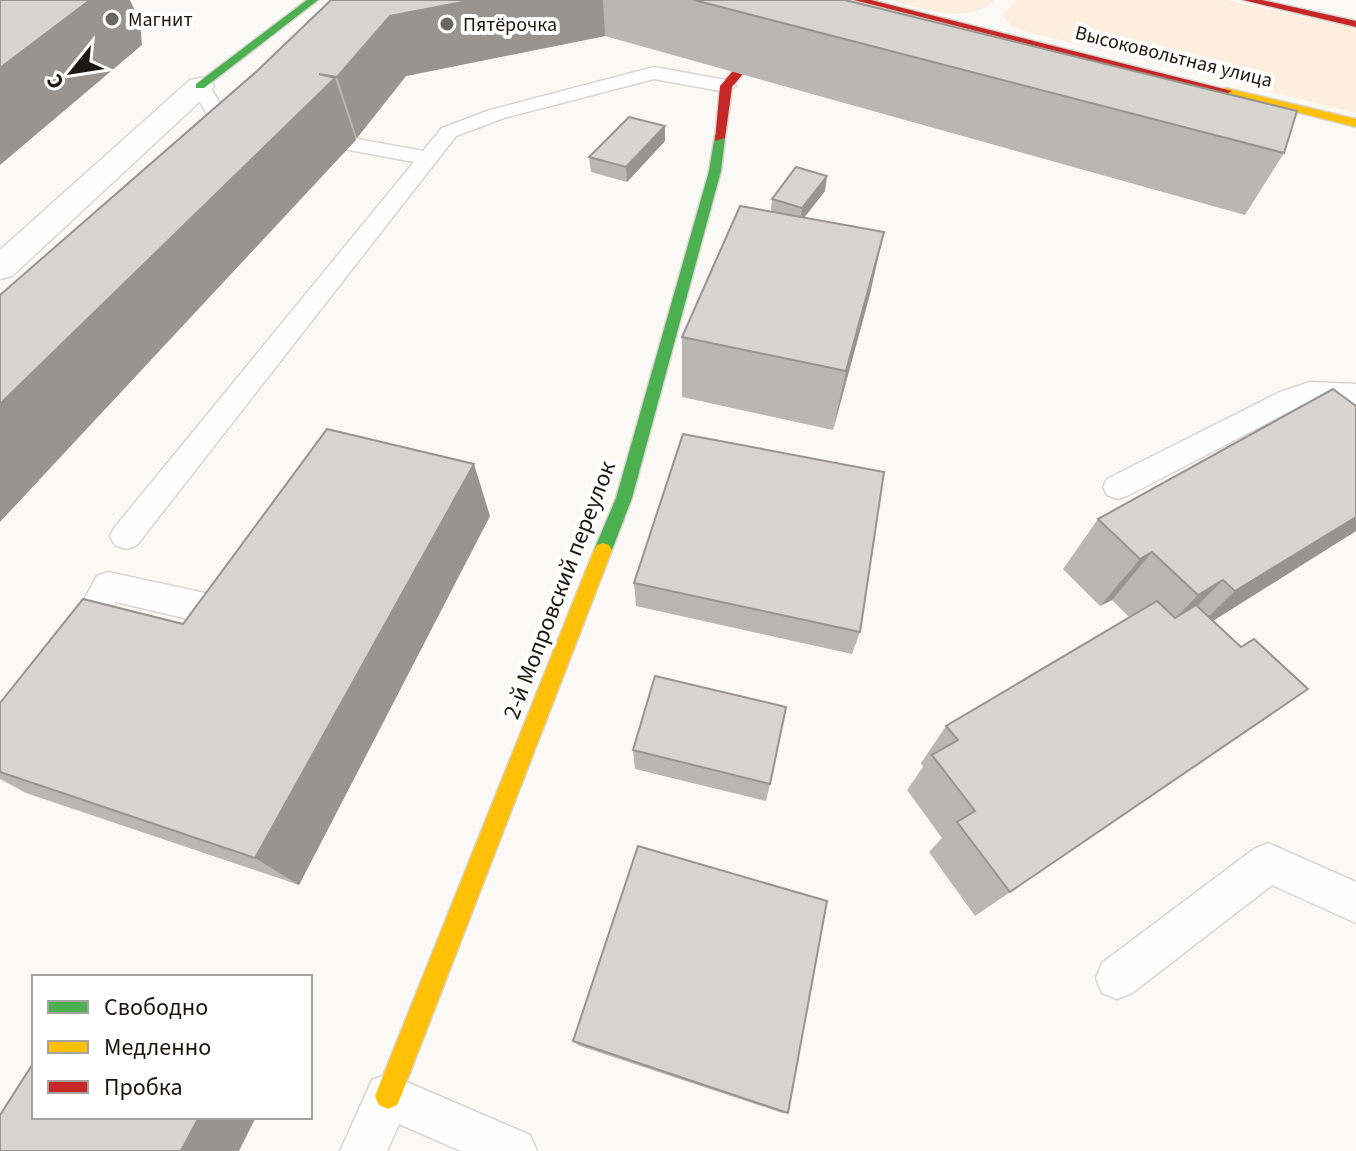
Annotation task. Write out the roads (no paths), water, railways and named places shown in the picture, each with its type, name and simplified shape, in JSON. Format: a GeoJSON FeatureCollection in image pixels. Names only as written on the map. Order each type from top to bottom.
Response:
{"type":"FeatureCollection","features":[{"type":"Feature","properties":{"kind":"street"},"geometry":{"type":"LineString","coordinates":[[0,268],[200,86],[313,0]]}},
{"type":"Feature","properties":{"kind":"street"},"geometry":{"type":"LineString","coordinates":[[726,86],[799,0]]}},
{"type":"Feature","properties":{"kind":"street","name":"Высоковольтная улица"},"geometry":{"type":"LineString","coordinates":[[859,0],[1356,123]]}},
{"type":"Feature","properties":{"kind":"street"},"geometry":{"type":"LineString","coordinates":[[1248,0],[1356,24]]}},
{"type":"Feature","properties":{"kind":"street"},"geometry":{"type":"LineString","coordinates":[[981,31],[997,10]]}},
{"type":"Feature","properties":{"kind":"street","name":"2-й Мопровский переулок"},"geometry":{"type":"LineString","coordinates":[[388,1096],[624,498],[715,171],[726,86]]}},
{"type":"Feature","properties":{"kind":"lane"},"geometry":{"type":"LineString","coordinates":[[126,536],[449,132],[654,73],[726,86]]}},
{"type":"Feature","properties":{"kind":"lane"},"geometry":{"type":"LineString","coordinates":[[200,86],[222,123],[267,130]]}},
{"type":"Feature","properties":{"kind":"lane"},"geometry":{"type":"LineString","coordinates":[[352,144],[428,158]]}},
{"type":"Feature","properties":{"kind":"lane"},"geometry":{"type":"LineString","coordinates":[[1118,487],[1290,399],[1310,392],[1356,394]]}},
{"type":"Feature","properties":{"kind":"lane"},"geometry":{"type":"LineString","coordinates":[[62,670],[108,586],[235,616],[254,591]]}},
{"type":"Feature","properties":{"kind":"lane"},"geometry":{"type":"LineString","coordinates":[[1117,978],[1268,863],[1356,903]]}},
{"type":"Feature","properties":{"kind":"lane"},"geometry":{"type":"LineString","coordinates":[[363,1151],[388,1096],[514,1151]]}},
{"type":"Feature","properties":{"kind":"place","name":"Магнит"},"geometry":{"type":"Point","coordinates":[112,19]}},
{"type":"Feature","properties":{"kind":"place","name":"Пятёрочка"},"geometry":{"type":"Point","coordinates":[447,24]}}]}
